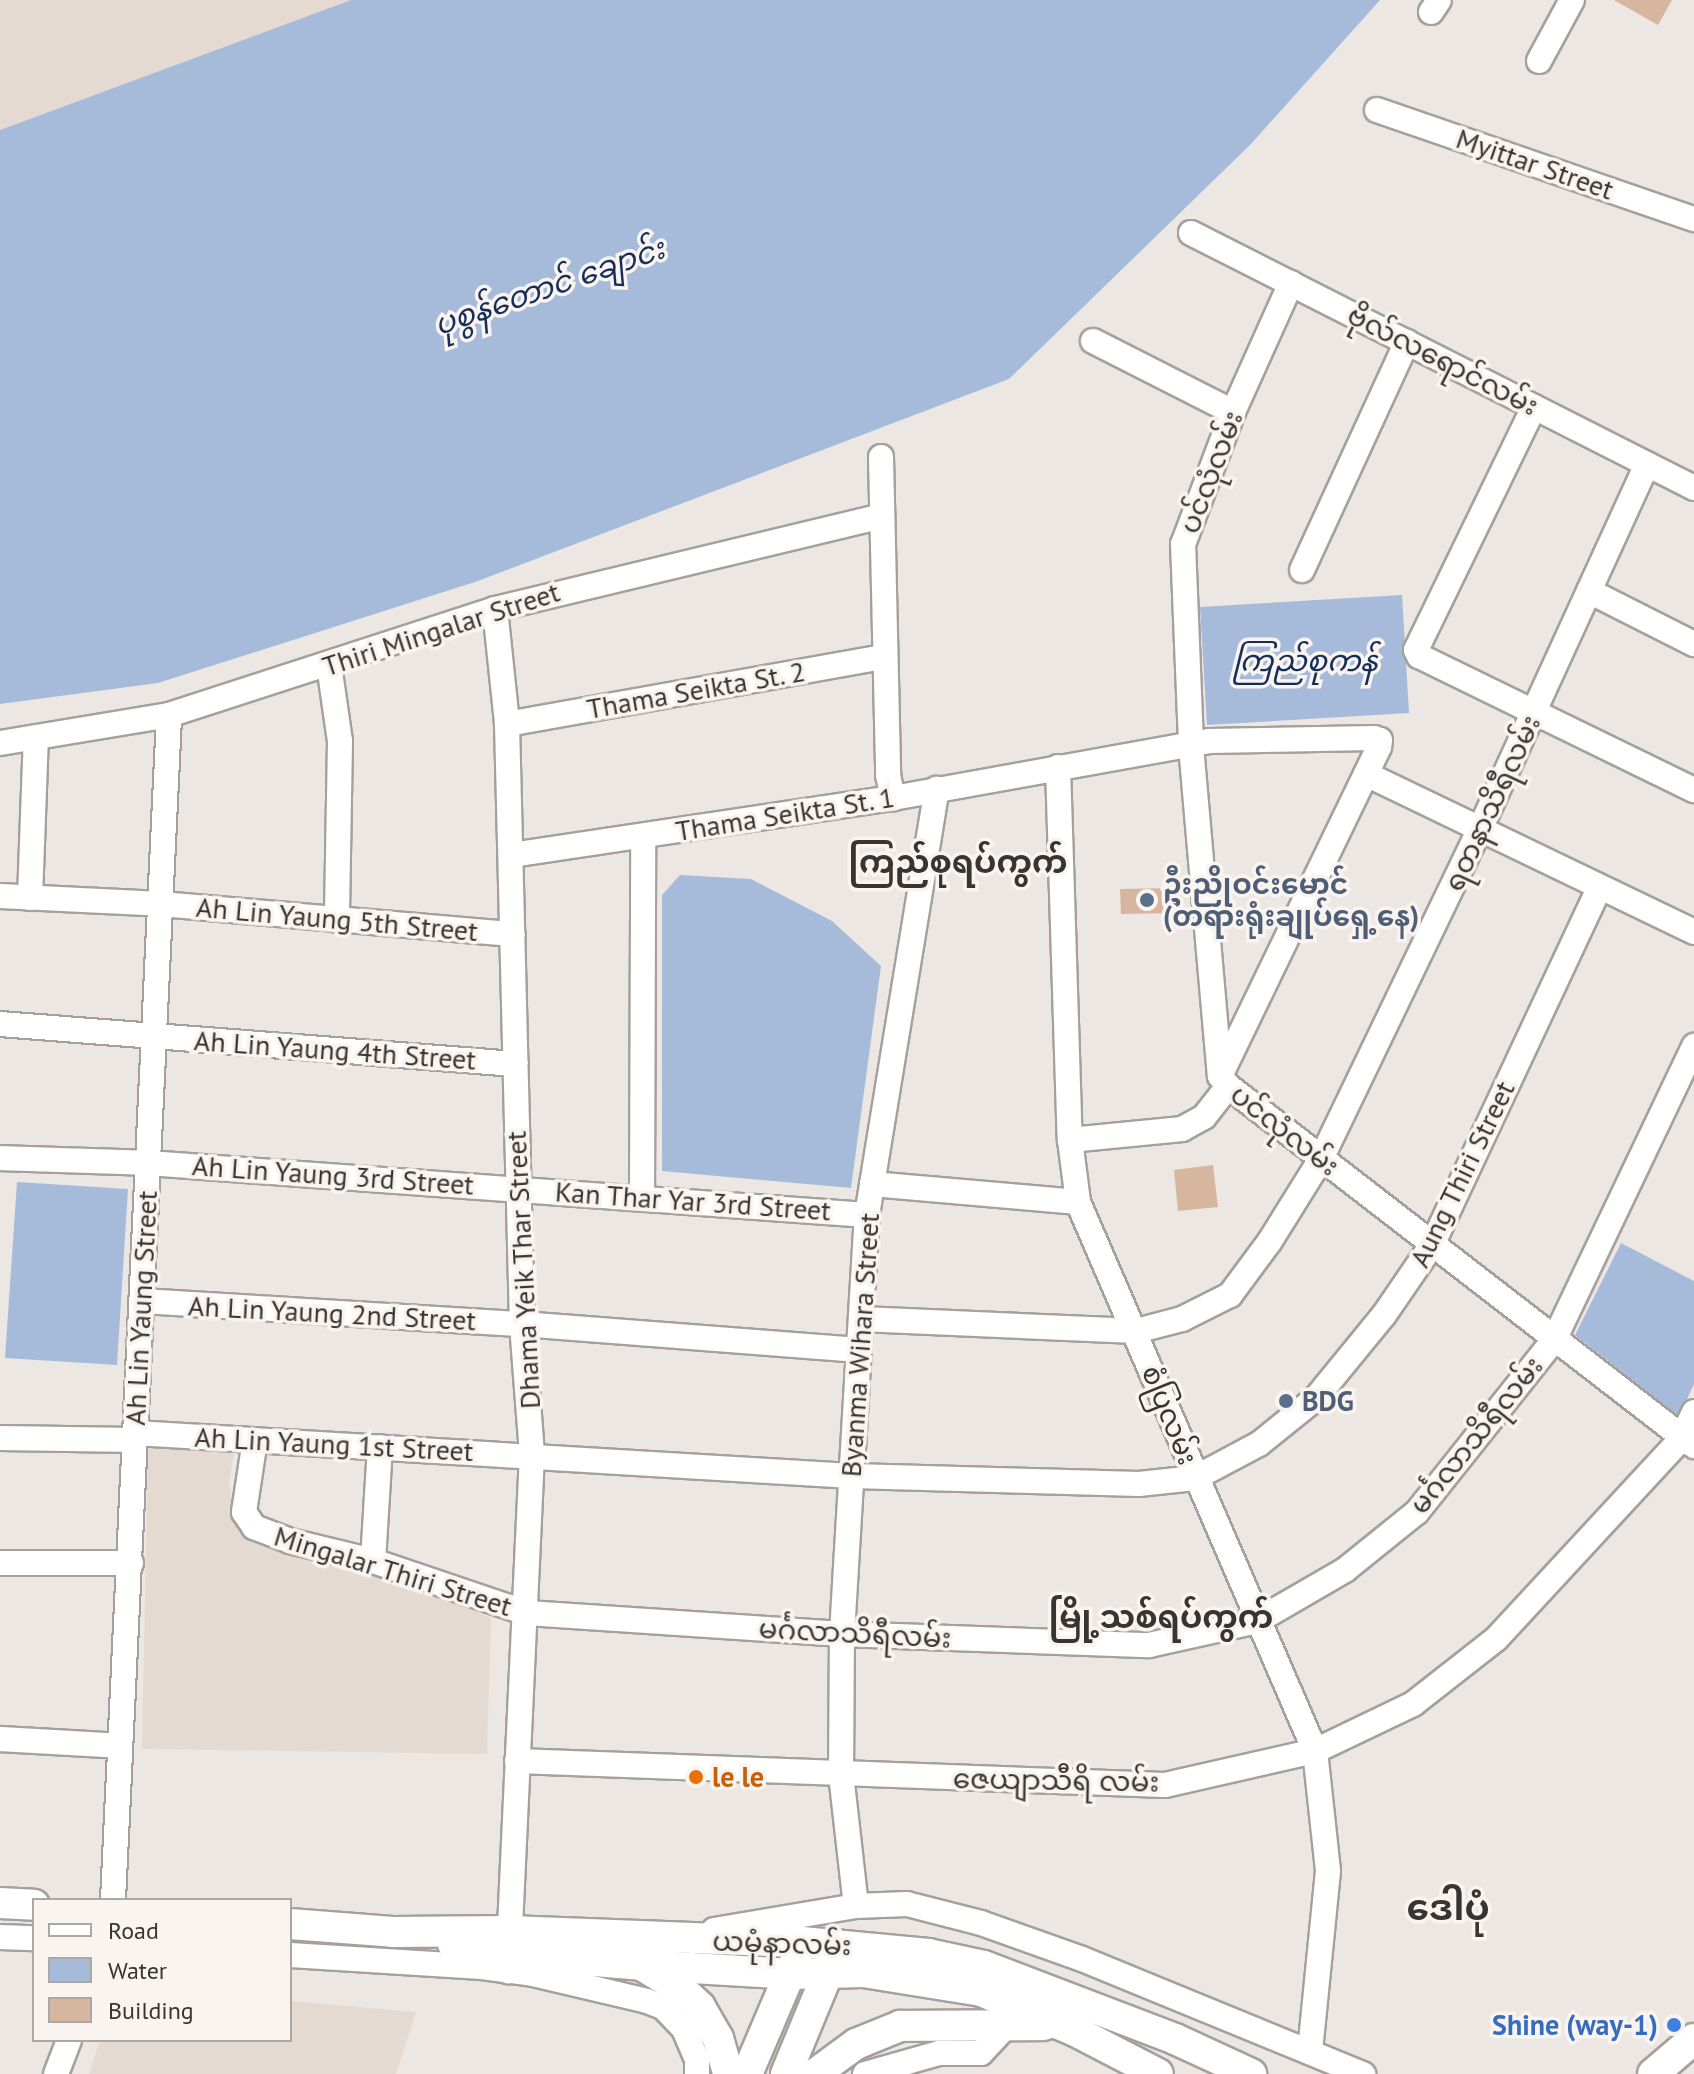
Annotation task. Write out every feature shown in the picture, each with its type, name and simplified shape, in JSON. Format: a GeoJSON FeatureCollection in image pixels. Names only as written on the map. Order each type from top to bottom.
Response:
{"type":"FeatureCollection","features":[{"type":"Feature","properties":{"kind":"main road"},"geometry":{"type":"LineString","coordinates":[[0,1903],[32,1905]]}},
{"type":"Feature","properties":{"kind":"main road"},"geometry":{"type":"LineString","coordinates":[[292,1924],[393,1932],[508,1952]]}},
{"type":"Feature","properties":{"kind":"main road","name":"ယမုံနာလမ်း"},"geometry":{"type":"LineString","coordinates":[[508,1952],[662,1939],[802,1942],[928,1954],[984,1966],[1175,2039],[1251,2074]]}},
{"type":"Feature","properties":{"kind":"main road"},"geometry":{"type":"LineString","coordinates":[[747,2074],[802,1942]]}},
{"type":"Feature","properties":{"kind":"main road"},"geometry":{"type":"LineString","coordinates":[[786,2074],[840,1945]]}},
{"type":"Feature","properties":{"kind":"main road","name":"ယမုံနာလမ်း"},"geometry":{"type":"LineString","coordinates":[[508,1952],[641,1965],[791,1974],[863,1972],[981,1991],[1064,2027],[1158,2074]]}},
{"type":"Feature","properties":{"kind":"main road"},"geometry":{"type":"LineString","coordinates":[[641,1965],[681,1989],[700,2007],[718,2038],[728,2074]]}},
{"type":"Feature","properties":{"kind":"main road"},"geometry":{"type":"LineString","coordinates":[[815,2074],[856,2044],[900,2026],[1009,2023],[1064,2027]]}},
{"type":"Feature","properties":{"kind":"main road"},"geometry":{"type":"LineString","coordinates":[[1653,2074],[1694,2039]]}},
{"type":"Feature","properties":{"kind":"street"},"geometry":{"type":"LineString","coordinates":[[1539,61],[1572,0]]}},
{"type":"Feature","properties":{"kind":"street","name":"Myittar Street"},"geometry":{"type":"LineString","coordinates":[[1377,110],[1692,213]]}},
{"type":"Feature","properties":{"kind":"street","name":"ဗိုလ်လရောင်လမ်း"},"geometry":{"type":"LineString","coordinates":[[1191,233],[1694,488]]}},
{"type":"Feature","properties":{"kind":"street","name":"ပင်လုံလမ်း"},"geometry":{"type":"LineString","coordinates":[[1291,283],[1233,412],[1183,544],[1191,746],[1224,1081],[1688,1443]]}},
{"type":"Feature","properties":{"kind":"street"},"geometry":{"type":"LineString","coordinates":[[1093,341],[1233,412]]}},
{"type":"Feature","properties":{"kind":"street"},"geometry":{"type":"LineString","coordinates":[[1302,570],[1407,342]]}},
{"type":"Feature","properties":{"kind":"street"},"geometry":{"type":"LineString","coordinates":[[1534,407],[1416,650],[1419,656],[1694,790]]}},
{"type":"Feature","properties":{"kind":"street"},"geometry":{"type":"LineString","coordinates":[[881,457],[888,775],[893,798]]}},
{"type":"Feature","properties":{"kind":"street","name":"ရတနာသိရီလမ်း"},"geometry":{"type":"LineString","coordinates":[[861,1319],[1136,1331],[1182,1319],[1230,1295],[1270,1241],[1321,1159],[1535,712],[1647,464]]}},
{"type":"Feature","properties":{"kind":"street","name":"Thiri Mingalar Street"},"geometry":{"type":"LineString","coordinates":[[0,743],[169,715],[495,609],[882,516]]}},
{"type":"Feature","properties":{"kind":"street"},"geometry":{"type":"LineString","coordinates":[[1589,591],[1694,644]]}},
{"type":"Feature","properties":{"kind":"street","name":"Dhama Yeik Thar Street"},"geometry":{"type":"LineString","coordinates":[[495,609],[507,724],[522,1324],[532,1454],[527,1613],[508,1952]]}},
{"type":"Feature","properties":{"kind":"street","name":"Thama Seikta St. 2"},"geometry":{"type":"LineString","coordinates":[[507,724],[885,657]]}},
{"type":"Feature","properties":{"kind":"street"},"geometry":{"type":"LineString","coordinates":[[329,665],[340,741],[337,920]]}},
{"type":"Feature","properties":{"kind":"street","name":"Ah Lin Yaung Street"},"geometry":{"type":"LineString","coordinates":[[113,1898],[169,715]]}},
{"type":"Feature","properties":{"kind":"street"},"geometry":{"type":"LineString","coordinates":[[30,898],[36,737]]}},
{"type":"Feature","properties":{"kind":"street","name":"Thama Seikta St. 1"},"geometry":{"type":"LineString","coordinates":[[511,855],[893,798],[1209,741],[1374,738],[1380,740],[1379,747],[1366,774]]}},
{"type":"Feature","properties":{"kind":"street","name":"စံပြလမ်း"},"geometry":{"type":"LineString","coordinates":[[1058,767],[1070,1140],[1078,1202],[1315,1751],[1328,1871],[1310,2052]]}},
{"type":"Feature","properties":{"kind":"street"},"geometry":{"type":"LineString","coordinates":[[1070,1140],[1182,1129],[1204,1117],[1224,1081],[1366,774],[1694,932]]}},
{"type":"Feature","properties":{"kind":"street","name":"Byanma Wihara Street"},"geometry":{"type":"LineString","coordinates":[[856,1906],[841,1774],[842,1634],[867,1215],[937,789]]}},
{"type":"Feature","properties":{"kind":"street"},"geometry":{"type":"LineString","coordinates":[[642,1197],[643,836]]}},
{"type":"Feature","properties":{"kind":"street","name":"Aung Thiri Street"},"geometry":{"type":"LineString","coordinates":[[1195,1478],[1259,1444],[1316,1398],[1384,1315],[1432,1245],[1600,887]]}},
{"type":"Feature","properties":{"kind":"street","name":"Ah Lin Yaung 5th Street"},"geometry":{"type":"LineString","coordinates":[[0,896],[161,904],[513,934]]}},
{"type":"Feature","properties":{"kind":"street","name":"Ah Lin Yaung 4th Street"},"geometry":{"type":"LineString","coordinates":[[0,1024],[515,1064]]}},
{"type":"Feature","properties":{"kind":"street","name":"မင်္ဂလာသိရီလမ်း"},"geometry":{"type":"LineString","coordinates":[[527,1613],[842,1634],[1149,1645],[1257,1621],[1345,1570],[1417,1512],[1554,1340],[1694,1046]]}},
{"type":"Feature","properties":{"kind":"street","name":"Ah Lin Yaung 3rd Street"},"geometry":{"type":"LineString","coordinates":[[0,1158],[148,1163],[518,1188]]}},
{"type":"Feature","properties":{"kind":"street"},"geometry":{"type":"LineString","coordinates":[[872,1184],[1078,1202]]}},
{"type":"Feature","properties":{"kind":"street","name":"Kan Thar Yar 3rd Street"},"geometry":{"type":"LineString","coordinates":[[518,1188],[867,1215]]}},
{"type":"Feature","properties":{"kind":"street","name":"Ah Lin Yaung 2nd Street"},"geometry":{"type":"LineString","coordinates":[[142,1301],[522,1324],[859,1350]]}},
{"type":"Feature","properties":{"kind":"street","name":"ဇေယျာသီရိ လမ်း"},"geometry":{"type":"LineString","coordinates":[[517,1761],[1165,1785],[1315,1751],[1413,1704],[1496,1639],[1688,1443],[1694,1412]]}},
{"type":"Feature","properties":{"kind":"street","name":"Ah Lin Yaung 1st Street"},"geometry":{"type":"LineString","coordinates":[[0,1438],[135,1436],[255,1440],[532,1454],[852,1476],[1139,1484],[1195,1478]]}},
{"type":"Feature","properties":{"kind":"street","name":"Mingalar Thiri Street"},"geometry":{"type":"LineString","coordinates":[[255,1440],[244,1512],[254,1527],[290,1541],[373,1561],[527,1613]]}},
{"type":"Feature","properties":{"kind":"street"},"geometry":{"type":"LineString","coordinates":[[373,1561],[380,1447]]}},
{"type":"Feature","properties":{"kind":"street"},"geometry":{"type":"LineString","coordinates":[[0,1563],[131,1563]]}},
{"type":"Feature","properties":{"kind":"street"},"geometry":{"type":"LineString","coordinates":[[0,1739],[120,1746]]}},
{"type":"Feature","properties":{"kind":"street"},"geometry":{"type":"LineString","coordinates":[[662,1939],[856,1906],[907,1904],[981,1923],[1082,1959],[1363,2074]]}},
{"type":"Feature","properties":{"kind":"street"},"geometry":{"type":"LineString","coordinates":[[0,1937],[32,1938]]}},
{"type":"Feature","properties":{"kind":"street"},"geometry":{"type":"LineString","coordinates":[[292,1955],[508,1952],[607,1991],[663,2007],[675,2017],[692,2043],[697,2074]]}},
{"type":"Feature","properties":{"kind":"street"},"geometry":{"type":"LineString","coordinates":[[865,2074],[939,2053],[981,2064],[1009,2023]]}},
{"type":"Feature","properties":{"kind":"street"},"geometry":{"type":"LineString","coordinates":[[56,2074],[68,2042]]}},
{"type":"Feature","properties":{"kind":"shaded area"},"geometry":{"type":"Polygon","coordinates":[[[0,0],[351,0],[0,130],[0,0]]]}},
{"type":"Feature","properties":{"kind":"shaded area"},"geometry":{"type":"Polygon","coordinates":[[[148,1448],[234,1453],[229,1483],[234,1513],[491,1618],[487,1754],[142,1749],[148,1448]]]}},
{"type":"Feature","properties":{"kind":"shaded area"},"geometry":{"type":"Polygon","coordinates":[[[292,2001],[416,2012],[396,2074],[89,2074],[99,2042],[292,2042],[292,2001]]]}},
{"type":"Feature","properties":{"kind":"water","name":"ပုစွန်တောင် ချောင်း"},"geometry":{"type":"Polygon","coordinates":[[[351,0],[1380,0],[1250,145],[1009,379],[478,581],[158,683],[0,704],[0,130],[351,0]]]}},
{"type":"Feature","properties":{"kind":"water","name":"ကြည်စုကန်"},"geometry":{"type":"Polygon","coordinates":[[[1402,595],[1409,713],[1207,725],[1200,607],[1402,595]]]}},
{"type":"Feature","properties":{"kind":"water"},"geometry":{"type":"Polygon","coordinates":[[[680,875],[751,879],[832,921],[881,966],[851,1188],[662,1171],[662,895],[680,875]]]}},
{"type":"Feature","properties":{"kind":"water"},"geometry":{"type":"Polygon","coordinates":[[[17,1182],[128,1189],[117,1365],[5,1358],[17,1182]]]}},
{"type":"Feature","properties":{"kind":"water"},"geometry":{"type":"Polygon","coordinates":[[[1621,1243],[1694,1281],[1694,1384],[1679,1416],[1575,1335],[1621,1243]]]}},
{"type":"Feature","properties":{"kind":"building"},"geometry":{"type":"Polygon","coordinates":[[[1614,0],[1672,0],[1658,25],[1614,0]]]}},
{"type":"Feature","properties":{"kind":"building"},"geometry":{"type":"Polygon","coordinates":[[[1176,888],[1176,913],[1121,914],[1120,889],[1176,888]]]}},
{"type":"Feature","properties":{"kind":"building"},"geometry":{"type":"Polygon","coordinates":[[[1213,1165],[1218,1207],[1178,1211],[1174,1170],[1213,1165]]]}},
{"type":"Feature","properties":{"kind":"place","name":"ဦးညိုဝင်းမောင် (တရားရုံးချုပ်ရှေ့နေ)"},"geometry":{"type":"Point","coordinates":[1147,900]}},
{"type":"Feature","properties":{"kind":"place","name":"BDG"},"geometry":{"type":"Point","coordinates":[1286,1401]}},
{"type":"Feature","properties":{"kind":"place","name":"le le"},"geometry":{"type":"Point","coordinates":[696,1777]}},
{"type":"Feature","properties":{"kind":"place","name":"Shine (way-1)"},"geometry":{"type":"Point","coordinates":[1674,2025]}},
{"type":"Feature","properties":{"kind":"district","name":"ကြည်စုရပ်ကွက်"},"geometry":{"type":"Point","coordinates":[958,861]}},
{"type":"Feature","properties":{"kind":"district","name":"မြို့သစ်ရပ်ကွက်"},"geometry":{"type":"Point","coordinates":[1161,1616]}},
{"type":"Feature","properties":{"kind":"district","name":"ဒေါပုံ"},"geometry":{"type":"Point","coordinates":[1448,1907]}}]}
